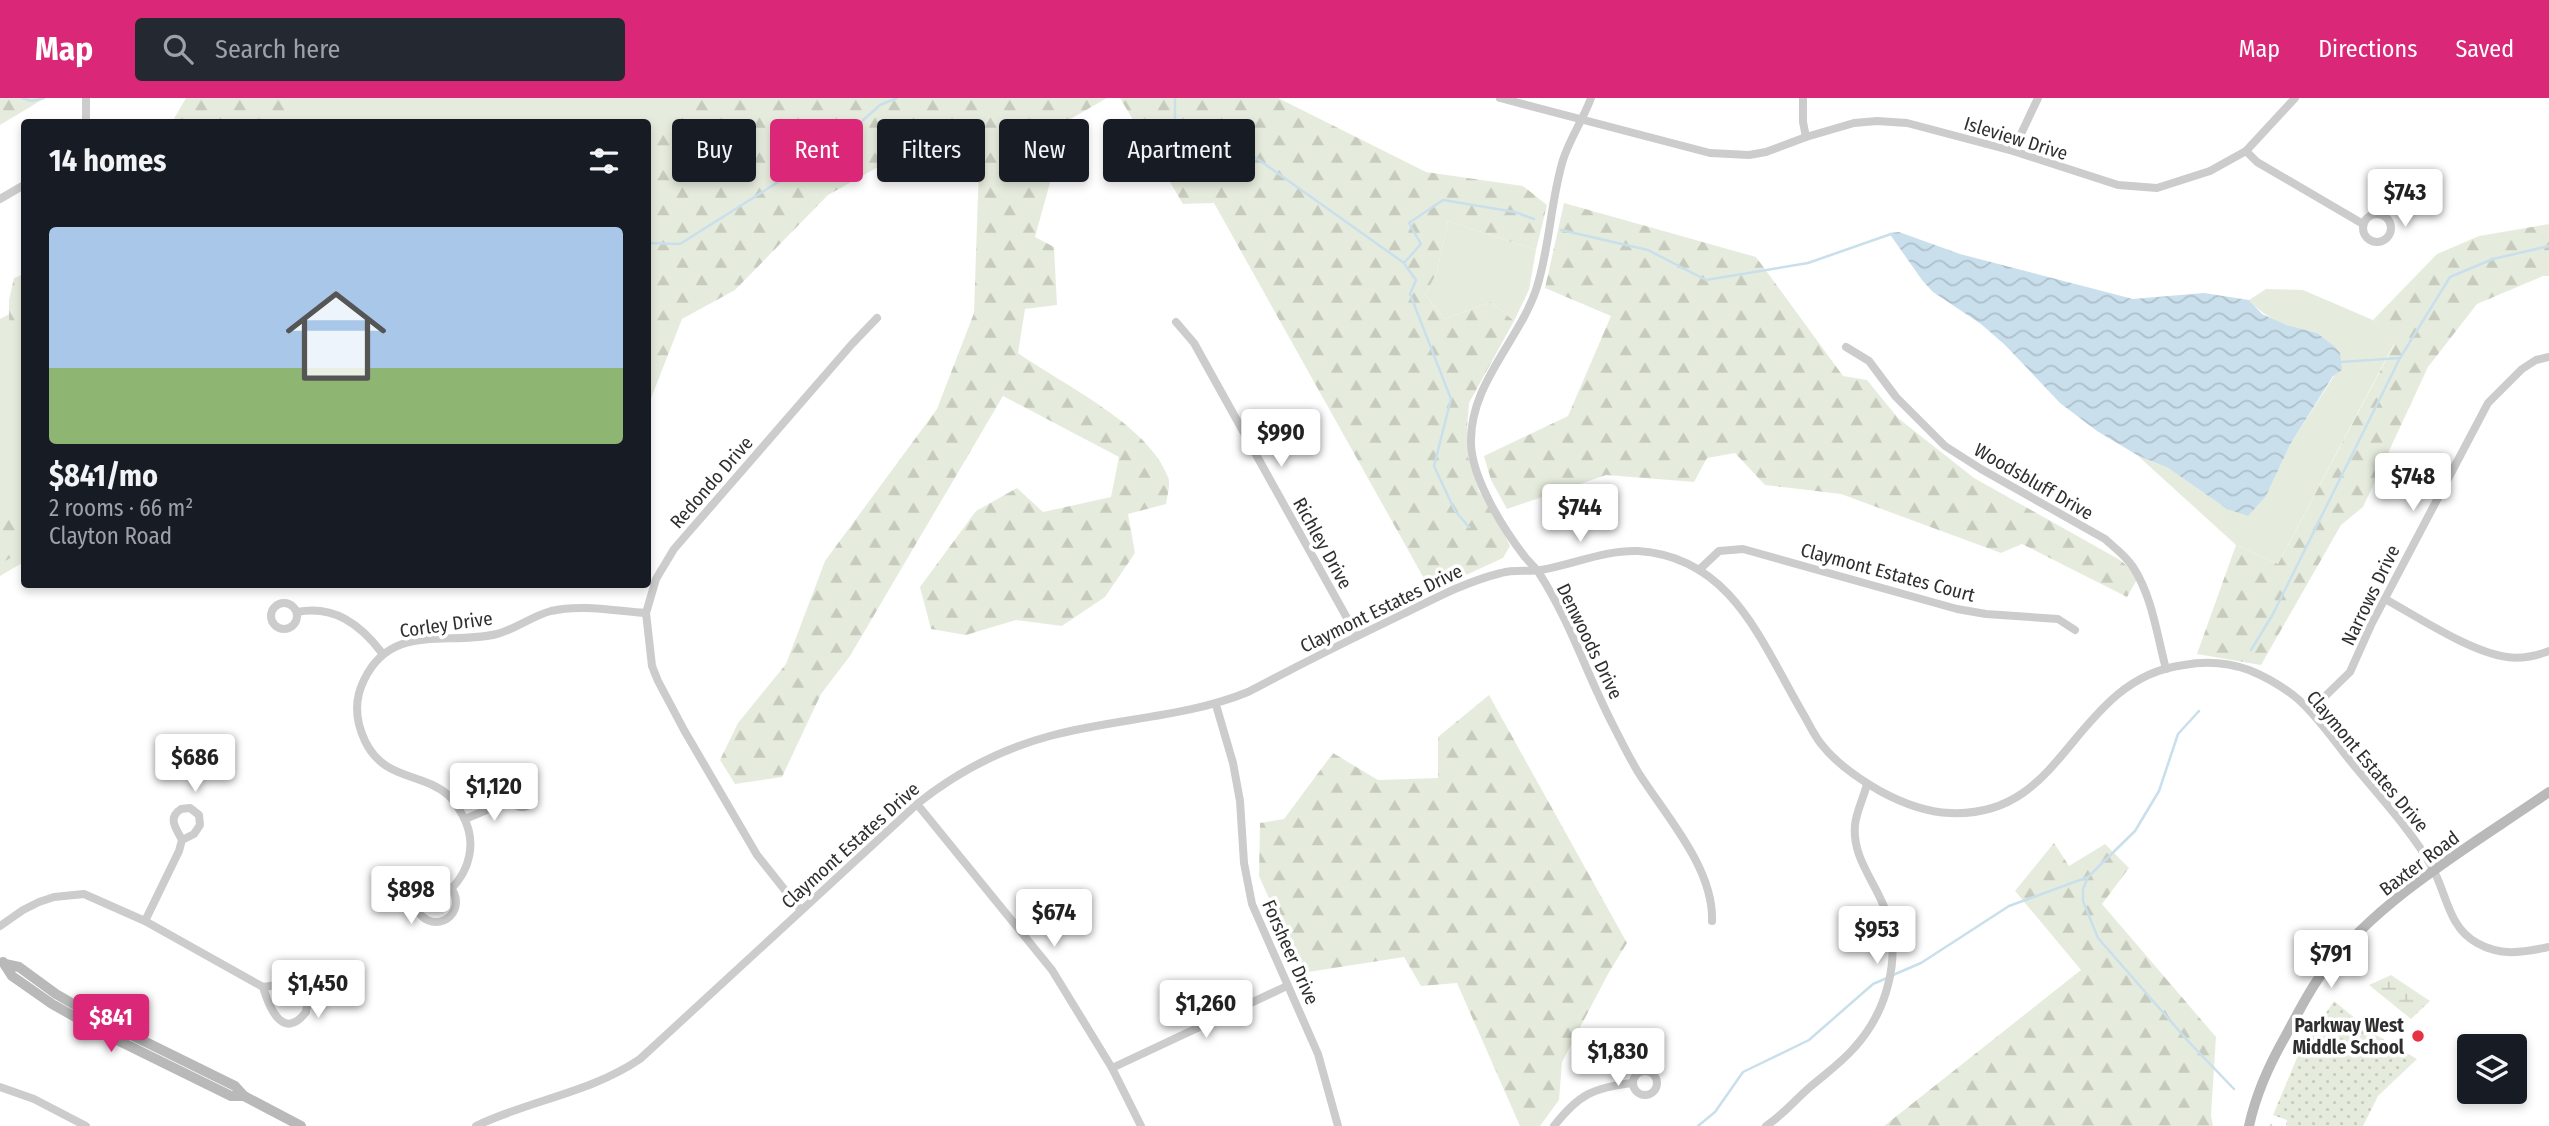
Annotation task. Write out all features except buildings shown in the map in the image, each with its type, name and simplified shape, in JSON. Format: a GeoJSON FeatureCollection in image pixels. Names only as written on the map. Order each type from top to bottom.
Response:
{"type":"FeatureCollection","features":[{"type":"Feature","properties":{"kind":"main road","name":"Baxter Road"},"geometry":{"type":"LineString","coordinates":[[2249,1126],[2254,1101],[2276,1053],[2323,973],[2348,944],[2434,871],[2549,792]]}},
{"type":"Feature","properties":{"kind":"main road"},"geometry":{"type":"LineString","coordinates":[[3,962],[18,981],[80,1021],[231,1096],[244,1096],[301,1126]]}},
{"type":"Feature","properties":{"kind":"street"},"geometry":{"type":"LineString","coordinates":[[86,98],[86,119]]}},
{"type":"Feature","properties":{"kind":"street","name":"Isleview Drive"},"geometry":{"type":"LineString","coordinates":[[1500,98],[1730,156],[1766,152],[1854,123],[1907,123],[2013,151],[2118,185],[2157,188],[2210,172],[2246,151],[2295,98]]}},
{"type":"Feature","properties":{"kind":"street","name":"Denwoods Drive"},"geometry":{"type":"LineString","coordinates":[[1591,98],[1584,120],[1576,130],[1563,160],[1536,288],[1518,330],[1483,386],[1474,414],[1473,459],[1486,495],[1525,556],[1538,571],[1565,619],[1612,725],[1638,772],[1695,860],[1707,889],[1712,921]]}},
{"type":"Feature","properties":{"kind":"street"},"geometry":{"type":"LineString","coordinates":[[1803,98],[1802,122],[1806,137]]}},
{"type":"Feature","properties":{"kind":"street"},"geometry":{"type":"LineString","coordinates":[[2013,151],[2038,98]]}},
{"type":"Feature","properties":{"kind":"street"},"geometry":{"type":"LineString","coordinates":[[2246,151],[2257,162],[2363,224]]}},
{"type":"Feature","properties":{"kind":"street"},"geometry":{"type":"LineString","coordinates":[[0,199],[21,187]]}},
{"type":"Feature","properties":{"kind":"street","name":"Redondo Drive"},"geometry":{"type":"LineString","coordinates":[[800,909],[757,855],[658,681],[648,648],[646,613],[656,579],[674,549],[877,318]]}},
{"type":"Feature","properties":{"kind":"street","name":"Richley Drive"},"geometry":{"type":"LineString","coordinates":[[1176,321],[1194,343],[1357,636]]}},
{"type":"Feature","properties":{"kind":"street","name":"Woodsbluff Drive"},"geometry":{"type":"LineString","coordinates":[[1846,347],[1869,361],[1895,397],[1945,446],[1980,470],[2105,539],[2120,552],[2132,565],[2145,592],[2166,668]]}},
{"type":"Feature","properties":{"kind":"street","name":"Narrows Drive"},"geometry":{"type":"LineString","coordinates":[[2310,712],[2350,672],[2385,599],[2488,403],[2522,369],[2549,356]]}},
{"type":"Feature","properties":{"kind":"street","name":"Claymont Estates Court"},"geometry":{"type":"LineString","coordinates":[[1699,570],[1719,551],[1743,550],[1957,608],[1986,614],[2058,619],[2075,630]]}},
{"type":"Feature","properties":{"kind":"street","name":"Claymont Estates Drive"},"geometry":{"type":"LineString","coordinates":[[478,1126],[517,1110],[580,1090],[625,1070],[658,1045],[800,909],[917,803],[973,766],[1027,742],[1083,728],[1216,705],[1248,692],[1458,585],[1521,568],[1538,571],[1613,552],[1641,551],[1665,556],[1699,570],[1723,587],[1749,619],[1821,744],[1867,784],[1909,805],[1936,812],[1965,814],[1986,810],[2018,797],[2043,779],[2118,694],[2144,677],[2166,668],[2207,663],[2249,670],[2284,689],[2310,712],[2397,819],[2434,871],[2453,919],[2461,931],[2476,943],[2498,951],[2519,954],[2549,947]]}},
{"type":"Feature","properties":{"kind":"street"},"geometry":{"type":"LineString","coordinates":[[2385,599],[2488,653],[2509,658],[2549,651]]}},
{"type":"Feature","properties":{"kind":"street","name":"Corley Drive"},"geometry":{"type":"LineString","coordinates":[[451,889],[467,868],[470,856],[465,820],[449,795],[394,771],[375,756],[367,745],[359,722],[357,696],[366,675],[382,653],[404,643],[497,634],[536,616],[568,608],[646,613]]}},
{"type":"Feature","properties":{"kind":"street"},"geometry":{"type":"LineString","coordinates":[[297,612],[326,611],[344,618],[366,634],[382,653]]}},
{"type":"Feature","properties":{"kind":"street","name":"Forsheer Drive"},"geometry":{"type":"LineString","coordinates":[[1216,705],[1233,763],[1240,801],[1247,884],[1260,925],[1318,1054],[1338,1126]]}},
{"type":"Feature","properties":{"kind":"street"},"geometry":{"type":"LineString","coordinates":[[1766,1126],[1783,1114],[1856,1046],[1876,1017],[1891,976],[1892,952],[1886,910],[1862,864],[1854,842],[1855,822],[1867,784]]}},
{"type":"Feature","properties":{"kind":"street"},"geometry":{"type":"LineString","coordinates":[[465,820],[511,800]]}},
{"type":"Feature","properties":{"kind":"street"},"geometry":{"type":"LineString","coordinates":[[917,803],[1052,970],[1112,1068],[1141,1126]]}},
{"type":"Feature","properties":{"kind":"street"},"geometry":{"type":"LineString","coordinates":[[145,921],[182,840]]}},
{"type":"Feature","properties":{"kind":"street","name":"Corley Drive"},"geometry":{"type":"LineString","coordinates":[[437,883],[451,889],[456,906],[449,918],[437,922],[424,918],[417,905],[421,890],[427,885],[437,883]]}},
{"type":"Feature","properties":{"kind":"street"},"geometry":{"type":"LineString","coordinates":[[0,926],[39,902],[84,894],[145,921],[263,987],[290,983],[298,985],[308,998],[306,1012],[296,1021],[278,1020],[263,987]]}},
{"type":"Feature","properties":{"kind":"street"},"geometry":{"type":"LineString","coordinates":[[1112,1068],[1287,986]]}},
{"type":"Feature","properties":{"kind":"street"},"geometry":{"type":"LineString","coordinates":[[1554,1126],[1581,1097],[1594,1091],[1632,1083]]}},
{"type":"Feature","properties":{"kind":"street"},"geometry":{"type":"LineString","coordinates":[[0,1087],[34,1099],[86,1126]]}},
{"type":"Feature","properties":{"kind":"green space"},"geometry":{"type":"Polygon","coordinates":[[[0,98],[45,98],[0,125],[0,98]]]}},
{"type":"Feature","properties":{"kind":"green space"},"geometry":{"type":"Polygon","coordinates":[[[186,98],[309,98],[284,119],[174,119],[186,98]]]}},
{"type":"Feature","properties":{"kind":"green space"},"geometry":{"type":"Polygon","coordinates":[[[204,98],[852,98],[815,119],[770,119],[770,144],[756,152],[756,119],[672,119],[672,182],[703,182],[651,211],[651,119],[200,119],[204,98]]]}},
{"type":"Feature","properties":{"kind":"green space"},"geometry":{"type":"Polygon","coordinates":[[[681,98],[1107,98],[1070,119],[999,119],[999,182],[1050,182],[1035,237],[1054,247],[1057,305],[1025,309],[1018,353],[1102,407],[1143,440],[1158,458],[1168,477],[1166,504],[1128,514],[1135,553],[1105,597],[1062,626],[1016,620],[966,635],[931,629],[920,587],[976,511],[1017,488],[1043,512],[1111,497],[1119,457],[1003,396],[850,656],[821,694],[782,777],[735,784],[720,760],[738,723],[786,664],[825,561],[937,409],[974,313],[978,182],[985,182],[985,119],[877,119],[877,168],[863,175],[863,119],[770,119],[770,182],[851,182],[828,195],[735,290],[682,319],[651,398],[651,185],[660,176],[653,128],[681,98]]]}},
{"type":"Feature","properties":{"kind":"green space"},"geometry":{"type":"Polygon","coordinates":[[[1120,98],[1278,98],[1426,172],[1523,186],[1547,205],[1536,250],[1448,221],[1437,272],[1425,295],[1445,319],[1491,302],[1514,321],[1469,403],[1467,428],[1468,457],[1479,491],[1499,522],[1510,546],[1503,558],[1431,591],[1214,203],[1183,204],[1170,182],[1255,182],[1255,119],[1132,119],[1120,98]]]}},
{"type":"Feature","properties":{"kind":"green space"},"geometry":{"type":"Polygon","coordinates":[[[1564,203],[1756,257],[1843,376],[1867,380],[1898,418],[1974,478],[2120,560],[2139,576],[2127,597],[2022,544],[2001,553],[1841,494],[1765,485],[1735,453],[1707,458],[1694,482],[1606,475],[1507,509],[1491,480],[1484,456],[1568,416],[1611,316],[1545,288],[1564,203]]]}},
{"type":"Feature","properties":{"kind":"green space"},"geometry":{"type":"Polygon","coordinates":[[[1448,221],[1536,250],[1529,290],[1514,321],[1491,302],[1445,319],[1425,295],[1437,272],[1448,221]]]}},
{"type":"Feature","properties":{"kind":"green space"},"geometry":{"type":"Polygon","coordinates":[[[2549,224],[2549,276],[2543,276],[2477,304],[2428,367],[2363,507],[2341,525],[2261,665],[2197,654],[2236,545],[2278,564],[2394,345],[2373,320],[2437,254],[2479,236],[2549,224]]]}},
{"type":"Feature","properties":{"kind":"green space"},"geometry":{"type":"Polygon","coordinates":[[[21,275],[21,333],[9,324],[9,300],[14,278],[21,275]]]}},
{"type":"Feature","properties":{"kind":"green space"},"geometry":{"type":"Polygon","coordinates":[[[2266,289],[2303,290],[2373,320],[2394,344],[2278,564],[2236,545],[2137,455],[2168,468],[2227,509],[2266,496],[2291,443],[2334,376],[2317,333],[2272,318],[2249,300],[2266,289]]]}},
{"type":"Feature","properties":{"kind":"green space"},"geometry":{"type":"Polygon","coordinates":[[[21,308],[21,564],[0,576],[0,319],[21,308]]]}},
{"type":"Feature","properties":{"kind":"green space"},"geometry":{"type":"Polygon","coordinates":[[[21,504],[21,552],[0,564],[0,519],[21,504]]]}},
{"type":"Feature","properties":{"kind":"green space"},"geometry":{"type":"Polygon","coordinates":[[[1489,695],[1627,943],[1562,1062],[1559,1100],[1540,1126],[1520,1126],[1457,983],[1421,986],[1404,957],[1302,973],[1259,876],[1260,823],[1284,819],[1333,753],[1378,780],[1438,778],[1438,737],[1489,695]]]}},
{"type":"Feature","properties":{"kind":"green space"},"geometry":{"type":"Polygon","coordinates":[[[2054,843],[2069,866],[2105,844],[2129,868],[2102,904],[2216,1037],[2211,1115],[2213,1126],[1884,1126],[2081,970],[2015,891],[2054,843]]]}},
{"type":"Feature","properties":{"kind":"green space"},"geometry":{"type":"Polygon","coordinates":[[[2391,975],[2430,1001],[2411,1019],[2369,985],[2391,975]]]}},
{"type":"Feature","properties":{"kind":"green space"},"geometry":{"type":"Polygon","coordinates":[[[2334,1001],[2373,1033],[2417,1059],[2378,1096],[2363,1126],[2286,1126],[2287,1120],[2273,1115],[2299,1053],[2334,1001]]]}},
{"type":"Feature","properties":{"kind":"water"},"geometry":{"type":"Polygon","coordinates":[[[1899,232],[1960,254],[2133,299],[2204,293],[2249,300],[2262,314],[2287,325],[2317,333],[2340,353],[2342,370],[2333,376],[2291,443],[2266,496],[2248,516],[2227,509],[2168,468],[2137,455],[2097,431],[2060,403],[2005,345],[1981,324],[1933,292],[1889,233],[1899,232]]]}},
{"type":"Feature","properties":{"kind":"waterway"},"geometry":{"type":"LineString","coordinates":[[22,98],[32,101],[44,98]]}},
{"type":"Feature","properties":{"kind":"waterway"},"geometry":{"type":"LineString","coordinates":[[651,243],[680,244],[832,148],[880,105],[897,98]]}},
{"type":"Feature","properties":{"kind":"waterway"},"geometry":{"type":"LineString","coordinates":[[1175,98],[1175,125],[1238,145],[1404,263],[1421,244],[1409,223],[1443,200],[1515,212],[1534,219]]}},
{"type":"Feature","properties":{"kind":"waterway"},"geometry":{"type":"LineString","coordinates":[[1561,230],[1648,250],[1706,280],[1808,263],[1891,234]]}},
{"type":"Feature","properties":{"kind":"waterway"},"geometry":{"type":"LineString","coordinates":[[2341,362],[2400,358],[2450,277],[2493,259],[2549,246]]}},
{"type":"Feature","properties":{"kind":"waterway"},"geometry":{"type":"LineString","coordinates":[[1405,265],[1416,280],[1410,294],[1451,399],[1434,466],[1455,511],[1469,527]]}},
{"type":"Feature","properties":{"kind":"waterway"},"geometry":{"type":"LineString","coordinates":[[2251,650],[2273,614],[2399,360]]}},
{"type":"Feature","properties":{"kind":"waterway"},"geometry":{"type":"LineString","coordinates":[[2199,711],[2178,734],[2159,791],[2135,831],[2088,877],[2083,889],[2083,901],[2098,938],[2234,1089]]}},
{"type":"Feature","properties":{"kind":"waterway"},"geometry":{"type":"LineString","coordinates":[[1893,975],[1921,963],[2009,906],[2088,877]]}},
{"type":"Feature","properties":{"kind":"waterway"},"geometry":{"type":"LineString","coordinates":[[1698,1126],[1715,1112],[1743,1072],[1809,1040],[1873,984],[1887,978]]}},
{"type":"Feature","properties":{"kind":"place","name":"Parkway West Middle School"},"geometry":{"type":"Point","coordinates":[2418,1036]}}]}
